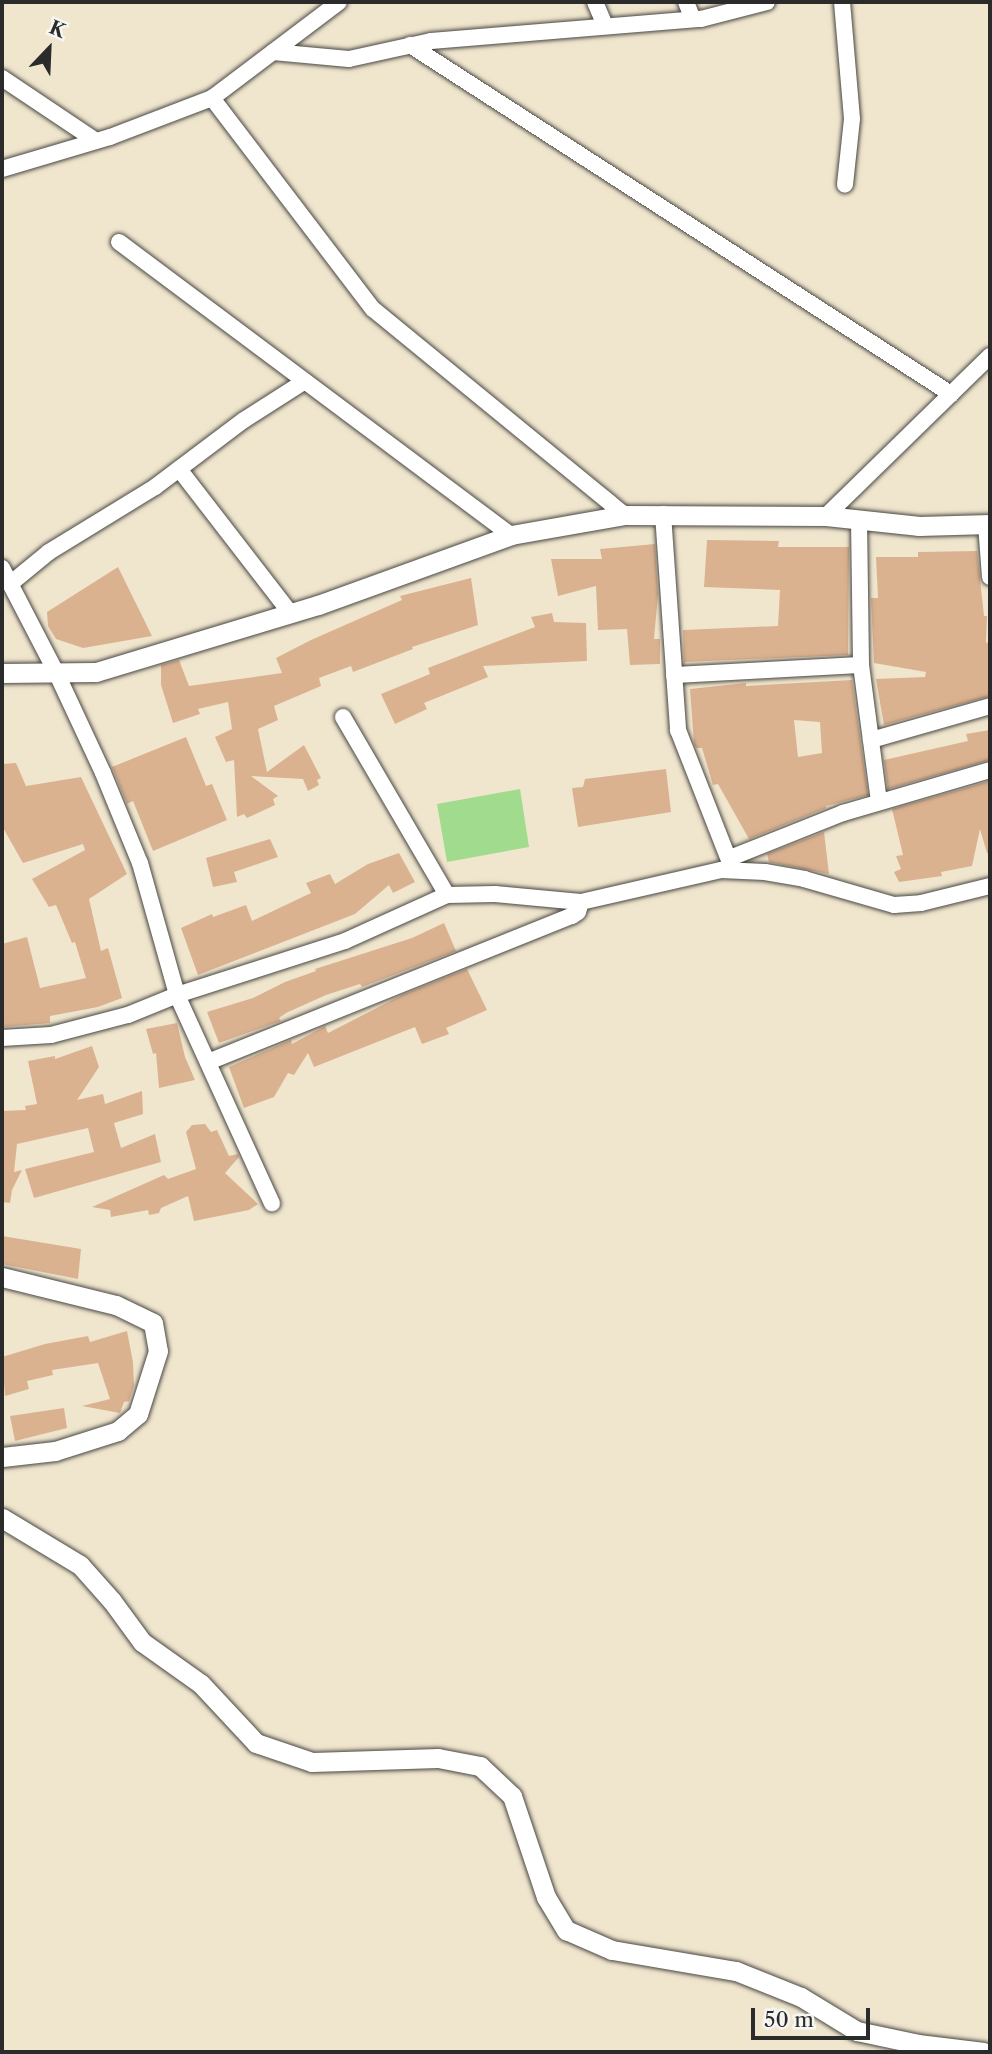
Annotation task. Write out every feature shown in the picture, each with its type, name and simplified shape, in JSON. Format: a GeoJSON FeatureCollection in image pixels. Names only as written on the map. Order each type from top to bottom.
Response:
{"type":"FeatureCollection","features":[{"type":"Feature","properties":{"kind":"street"},"geometry":{"type":"LineString","coordinates":[[2,169],[96,141],[212,98],[339,2]]}},
{"type":"Feature","properties":{"kind":"street"},"geometry":{"type":"LineString","coordinates":[[595,2],[605,26]]}},
{"type":"Feature","properties":{"kind":"street"},"geometry":{"type":"LineString","coordinates":[[686,2],[693,19]]}},
{"type":"Feature","properties":{"kind":"street"},"geometry":{"type":"LineString","coordinates":[[273,52],[348,59],[431,41],[693,19],[741,5],[767,2]]}},
{"type":"Feature","properties":{"kind":"street"},"geometry":{"type":"LineString","coordinates":[[842,2],[852,119],[845,185]]}},
{"type":"Feature","properties":{"kind":"street"},"geometry":{"type":"LineString","coordinates":[[410,45],[951,394]]}},
{"type":"Feature","properties":{"kind":"street"},"geometry":{"type":"LineString","coordinates":[[2,78],[96,141]]}},
{"type":"Feature","properties":{"kind":"street"},"geometry":{"type":"LineString","coordinates":[[212,98],[373,309],[625,515]]}},
{"type":"Feature","properties":{"kind":"street"},"geometry":{"type":"LineString","coordinates":[[120,242],[511,535]]}},
{"type":"Feature","properties":{"kind":"street"},"geometry":{"type":"LineString","coordinates":[[826,516],[990,356]]}},
{"type":"Feature","properties":{"kind":"street"},"geometry":{"type":"LineString","coordinates":[[10,584],[49,552],[179,469],[244,420],[305,381]]}},
{"type":"Feature","properties":{"kind":"street"},"geometry":{"type":"LineString","coordinates":[[179,469],[290,614]]}},
{"type":"Feature","properties":{"kind":"street"},"geometry":{"type":"LineString","coordinates":[[663,514],[681,743],[731,864]]}},
{"type":"Feature","properties":{"kind":"street"},"geometry":{"type":"LineString","coordinates":[[2,673],[96,672],[290,614],[511,535],[625,515],[826,516],[919,526],[988,524],[990,577]]}},
{"type":"Feature","properties":{"kind":"street"},"geometry":{"type":"LineString","coordinates":[[859,520],[861,665],[879,801]]}},
{"type":"Feature","properties":{"kind":"street"},"geometry":{"type":"LineString","coordinates":[[2,568],[56,672],[103,773],[140,863],[177,995],[272,1203]]}},
{"type":"Feature","properties":{"kind":"street"},"geometry":{"type":"LineString","coordinates":[[674,675],[861,665]]}},
{"type":"Feature","properties":{"kind":"street"},"geometry":{"type":"LineString","coordinates":[[871,740],[990,706]]}},
{"type":"Feature","properties":{"kind":"street"},"geometry":{"type":"LineString","coordinates":[[343,717],[447,895]]}},
{"type":"Feature","properties":{"kind":"street"},"geometry":{"type":"LineString","coordinates":[[2,1038],[51,1035],[76,1030],[345,941],[447,895],[495,894],[581,902],[610,898],[708,872],[879,801],[990,770]]}},
{"type":"Feature","properties":{"kind":"street"},"geometry":{"type":"LineString","coordinates":[[731,864],[804,879],[894,905],[921,903],[990,886]]}},
{"type":"Feature","properties":{"kind":"street"},"geometry":{"type":"LineString","coordinates":[[208,1062],[572,916],[578,912],[581,902]]}},
{"type":"Feature","properties":{"kind":"street"},"geometry":{"type":"LineString","coordinates":[[2,1278],[116,1306],[153,1323],[158,1351],[138,1414],[118,1431],[55,1451],[2,1457]]}},
{"type":"Feature","properties":{"kind":"street"},"geometry":{"type":"LineString","coordinates":[[2,1518],[80,1565],[112,1601],[142,1642],[201,1684],[256,1743],[312,1762],[438,1758],[480,1766],[512,1796],[546,1897],[566,1930],[612,1950],[736,1971],[801,1997],[857,2031],[918,2044],[984,2052]]}},
{"type":"Feature","properties":{"kind":"green space"},"geometry":{"type":"Polygon","coordinates":[[[520,789],[529,847],[447,862],[437,804],[520,789]]]}},
{"type":"Feature","properties":{"kind":"building"},"geometry":{"type":"Polygon","coordinates":[[[707,540],[779,541],[778,547],[849,547],[848,655],[684,662],[683,630],[778,626],[780,590],[704,587],[707,540]]]}},
{"type":"Feature","properties":{"kind":"building"},"geometry":{"type":"Polygon","coordinates":[[[655,544],[658,595],[654,639],[660,639],[660,664],[630,665],[627,629],[598,630],[596,586],[558,596],[551,559],[602,559],[600,549],[655,544]]]}},
{"type":"Feature","properties":{"kind":"building"},"geometry":{"type":"Polygon","coordinates":[[[977,551],[984,616],[987,616],[986,643],[990,642],[990,696],[884,725],[876,679],[925,677],[926,672],[874,663],[871,598],[878,598],[876,557],[918,557],[918,552],[977,551]]]}},
{"type":"Feature","properties":{"kind":"building"},"geometry":{"type":"Polygon","coordinates":[[[118,567],[152,636],[83,648],[56,639],[48,626],[47,612],[118,567]]]}},
{"type":"Feature","properties":{"kind":"building"},"geometry":{"type":"Polygon","coordinates":[[[471,578],[478,625],[412,647],[413,649],[353,672],[351,666],[319,678],[321,686],[274,706],[278,720],[258,729],[267,772],[304,745],[321,778],[317,780],[319,785],[308,791],[303,779],[251,776],[278,796],[273,799],[275,805],[247,818],[244,814],[237,817],[234,760],[226,762],[215,737],[232,729],[228,702],[198,709],[200,714],[173,723],[161,685],[161,665],[179,660],[189,686],[282,673],[276,658],[311,640],[402,600],[400,596],[471,578]]]}},
{"type":"Feature","properties":{"kind":"building"},"geometry":{"type":"Polygon","coordinates":[[[552,613],[554,622],[586,623],[587,661],[483,666],[488,677],[424,703],[427,709],[395,724],[381,694],[430,674],[428,668],[535,627],[531,617],[552,613]]]}},
{"type":"Feature","properties":{"kind":"building"},"geometry":{"type":"Polygon","coordinates":[[[852,680],[868,795],[826,806],[749,839],[718,784],[713,785],[702,748],[696,748],[694,743],[690,689],[746,683],[746,686],[852,680]],[[794,720],[798,757],[822,753],[820,722],[794,720]]]}},
{"type":"Feature","properties":{"kind":"building"},"geometry":{"type":"Polygon","coordinates":[[[990,730],[990,760],[888,789],[884,760],[968,741],[966,734],[990,730]]]}},
{"type":"Feature","properties":{"kind":"building"},"geometry":{"type":"Polygon","coordinates":[[[186,737],[206,786],[212,784],[227,820],[153,851],[133,801],[127,804],[112,767],[186,737]]]}},
{"type":"Feature","properties":{"kind":"building"},"geometry":{"type":"Polygon","coordinates":[[[16,763],[26,786],[81,777],[127,874],[89,899],[101,951],[108,948],[122,998],[98,1007],[50,1016],[50,1023],[2,1027],[2,944],[27,937],[40,988],[86,978],[75,942],[72,943],[56,905],[49,907],[32,879],[85,850],[83,844],[23,863],[2,826],[2,764],[16,763]]]}},
{"type":"Feature","properties":{"kind":"building"},"geometry":{"type":"Polygon","coordinates":[[[666,769],[671,812],[578,827],[572,788],[583,787],[585,779],[666,769]]]}},
{"type":"Feature","properties":{"kind":"building"},"geometry":{"type":"Polygon","coordinates":[[[990,781],[990,853],[987,853],[980,829],[972,866],[941,872],[942,876],[899,882],[894,872],[901,869],[896,856],[903,855],[892,809],[990,781]]]}},
{"type":"Feature","properties":{"kind":"building"},"geometry":{"type":"Polygon","coordinates":[[[824,832],[829,874],[769,862],[767,854],[824,832]]]}},
{"type":"Feature","properties":{"kind":"building"},"geometry":{"type":"Polygon","coordinates":[[[270,839],[278,857],[234,872],[237,882],[213,887],[206,858],[270,839]]]}},
{"type":"Feature","properties":{"kind":"building"},"geometry":{"type":"Polygon","coordinates":[[[399,853],[415,882],[393,893],[389,885],[355,914],[198,975],[181,928],[212,914],[213,917],[246,905],[252,921],[311,893],[306,883],[330,874],[335,884],[368,864],[399,853]]]}},
{"type":"Feature","properties":{"kind":"building"},"geometry":{"type":"Polygon","coordinates":[[[444,923],[456,951],[362,987],[360,984],[326,995],[286,1013],[279,1018],[281,1021],[219,1043],[207,1012],[253,998],[285,982],[316,971],[315,969],[412,938],[444,923]]]}},
{"type":"Feature","properties":{"kind":"building"},"geometry":{"type":"Polygon","coordinates":[[[467,969],[487,1010],[446,1028],[449,1034],[422,1044],[415,1027],[314,1067],[308,1053],[294,1075],[288,1073],[274,1097],[244,1108],[229,1067],[291,1040],[292,1044],[325,1026],[328,1033],[402,995],[467,969]]]}},
{"type":"Feature","properties":{"kind":"building"},"geometry":{"type":"Polygon","coordinates":[[[177,1023],[185,1057],[195,1080],[159,1088],[156,1053],[153,1054],[146,1029],[177,1023]]]}},
{"type":"Feature","properties":{"kind":"building"},"geometry":{"type":"Polygon","coordinates":[[[92,1046],[99,1067],[77,1100],[103,1094],[105,1104],[142,1091],[143,1114],[114,1123],[121,1148],[155,1134],[161,1162],[34,1198],[25,1169],[94,1152],[88,1128],[17,1144],[14,1172],[22,1170],[12,1190],[10,1203],[2,1202],[2,1111],[26,1110],[25,1106],[37,1104],[28,1061],[55,1056],[55,1059],[92,1046]]]}},
{"type":"Feature","properties":{"kind":"building"},"geometry":{"type":"Polygon","coordinates":[[[205,1124],[211,1132],[217,1130],[229,1156],[238,1154],[239,1157],[225,1173],[258,1204],[249,1210],[194,1221],[188,1196],[161,1208],[159,1213],[149,1215],[148,1210],[111,1217],[110,1210],[92,1207],[164,1175],[168,1179],[196,1169],[186,1132],[192,1125],[205,1124]]]}},
{"type":"Feature","properties":{"kind":"building"},"geometry":{"type":"Polygon","coordinates":[[[2,1236],[81,1249],[78,1279],[2,1264],[2,1236]]]}},
{"type":"Feature","properties":{"kind":"building"},"geometry":{"type":"Polygon","coordinates":[[[127,1331],[134,1386],[129,1401],[124,1402],[120,1413],[82,1406],[110,1399],[98,1363],[52,1370],[53,1375],[27,1381],[29,1389],[5,1396],[2,1357],[45,1344],[88,1336],[90,1342],[127,1331]]]}},
{"type":"Feature","properties":{"kind":"building"},"geometry":{"type":"Polygon","coordinates":[[[64,1408],[67,1428],[15,1441],[10,1416],[64,1408]]]}}]}
